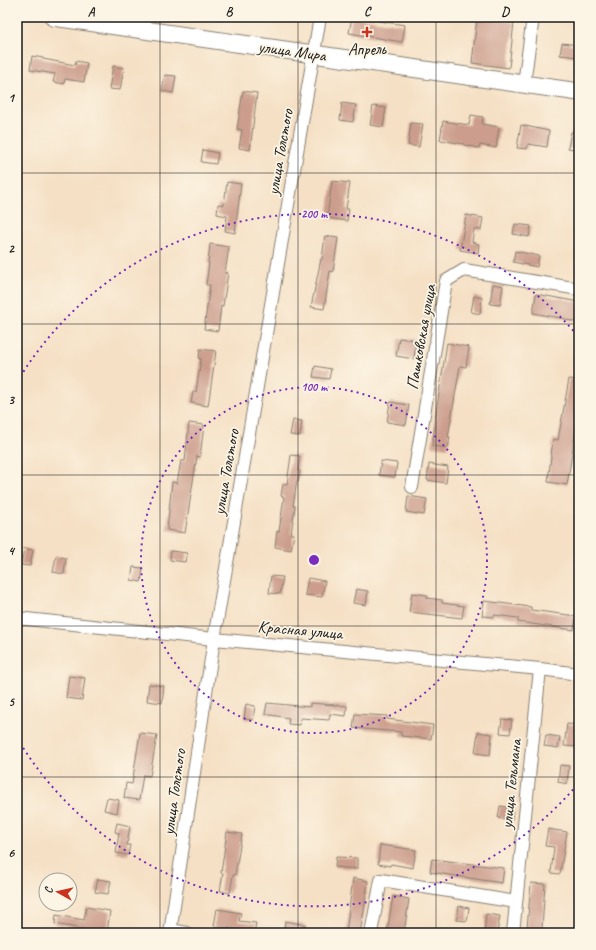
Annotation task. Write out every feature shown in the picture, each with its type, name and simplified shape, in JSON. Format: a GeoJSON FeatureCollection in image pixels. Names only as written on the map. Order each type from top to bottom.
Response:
{"type":"FeatureCollection","features":[{"type":"Feature","properties":{"kind":"main road","name":"улица Мира"},"geometry":{"type":"LineString","coordinates":[[52,17],[579,92]]}},
{"type":"Feature","properties":{"kind":"street","name":"улица Толстого"},"geometry":{"type":"LineString","coordinates":[[171,931],[214,639],[320,17]]}},
{"type":"Feature","properties":{"kind":"street"},"geometry":{"type":"LineString","coordinates":[[524,84],[533,17]]}},
{"type":"Feature","properties":{"kind":"street","name":"Пашковская улица"},"geometry":{"type":"LineString","coordinates":[[412,487],[446,281],[464,270],[579,290]]}},
{"type":"Feature","properties":{"kind":"street","name":"Красная улица"},"geometry":{"type":"LineString","coordinates":[[17,618],[214,639],[540,669],[579,674]]}},
{"type":"Feature","properties":{"kind":"street","name":"улица Тельмана"},"geometry":{"type":"LineString","coordinates":[[513,933],[540,669]]}},
{"type":"Feature","properties":{"kind":"street"},"geometry":{"type":"LineString","coordinates":[[371,933],[381,880],[516,902]]}},
{"type":"Feature","properties":{"kind":"street"},"geometry":{"type":"LineString","coordinates":[[171,931],[187,933]]}},
{"type":"Feature","properties":{"kind":"building"},"geometry":{"type":"Polygon","coordinates":[[[352,17],[405,25],[402,42],[349,33],[352,17]]]}},
{"type":"Feature","properties":{"kind":"building"},"geometry":{"type":"Polygon","coordinates":[[[477,18],[514,22],[509,68],[472,63],[477,18]]]}},
{"type":"Feature","properties":{"kind":"building"},"geometry":{"type":"Polygon","coordinates":[[[562,43],[579,45],[577,57],[560,55],[562,43]]]}},
{"type":"Feature","properties":{"kind":"building"},"geometry":{"type":"Polygon","coordinates":[[[32,56],[75,65],[76,61],[87,63],[84,82],[65,79],[64,84],[53,82],[55,74],[30,70],[32,56]]]}},
{"type":"Feature","properties":{"kind":"building"},"geometry":{"type":"Polygon","coordinates":[[[113,66],[124,68],[120,90],[109,89],[113,66]]]}},
{"type":"Feature","properties":{"kind":"building"},"geometry":{"type":"Polygon","coordinates":[[[165,75],[176,76],[173,93],[162,91],[165,75]]]}},
{"type":"Feature","properties":{"kind":"building"},"geometry":{"type":"Polygon","coordinates":[[[243,91],[257,93],[250,150],[239,148],[242,130],[237,129],[243,91]]]}},
{"type":"Feature","properties":{"kind":"building"},"geometry":{"type":"Polygon","coordinates":[[[342,103],[356,105],[353,122],[340,120],[342,103]]]}},
{"type":"Feature","properties":{"kind":"building"},"geometry":{"type":"Polygon","coordinates":[[[373,106],[386,108],[383,127],[370,125],[373,106]]]}},
{"type":"Feature","properties":{"kind":"building"},"geometry":{"type":"Polygon","coordinates":[[[471,115],[483,117],[482,124],[499,127],[496,148],[480,145],[479,148],[440,140],[443,121],[469,125],[471,115]]]}},
{"type":"Feature","properties":{"kind":"building"},"geometry":{"type":"Polygon","coordinates":[[[411,123],[423,124],[419,147],[408,145],[411,123]]]}},
{"type":"Feature","properties":{"kind":"building"},"geometry":{"type":"Polygon","coordinates":[[[521,125],[549,131],[547,147],[528,144],[527,149],[517,148],[521,125]]]}},
{"type":"Feature","properties":{"kind":"building"},"geometry":{"type":"Polygon","coordinates":[[[571,132],[579,133],[579,150],[568,148],[571,132]]]}},
{"type":"Feature","properties":{"kind":"building"},"geometry":{"type":"Polygon","coordinates":[[[203,150],[218,153],[216,164],[201,162],[203,150]]]}},
{"type":"Feature","properties":{"kind":"building"},"geometry":{"type":"Polygon","coordinates":[[[332,181],[350,183],[346,209],[349,209],[347,221],[327,218],[332,181]]]}},
{"type":"Feature","properties":{"kind":"building"},"geometry":{"type":"Polygon","coordinates":[[[227,182],[241,184],[235,233],[225,231],[227,216],[217,214],[218,204],[224,205],[227,182]]]}},
{"type":"Feature","properties":{"kind":"building"},"geometry":{"type":"Polygon","coordinates":[[[466,215],[483,218],[481,230],[474,229],[472,242],[479,244],[478,253],[460,250],[466,215]]]}},
{"type":"Feature","properties":{"kind":"building"},"geometry":{"type":"Polygon","coordinates":[[[515,224],[531,226],[529,237],[513,234],[515,224]]]}},
{"type":"Feature","properties":{"kind":"building"},"geometry":{"type":"Polygon","coordinates":[[[325,236],[338,238],[333,272],[330,271],[324,309],[311,307],[322,259],[325,236]]]}},
{"type":"Feature","properties":{"kind":"building"},"geometry":{"type":"Polygon","coordinates":[[[210,244],[229,247],[225,273],[228,273],[223,306],[221,306],[218,331],[204,329],[210,285],[206,285],[210,244]]]}},
{"type":"Feature","properties":{"kind":"building"},"geometry":{"type":"Polygon","coordinates":[[[515,251],[539,256],[537,267],[513,262],[515,251]]]}},
{"type":"Feature","properties":{"kind":"building"},"geometry":{"type":"Polygon","coordinates":[[[493,284],[503,286],[500,305],[490,304],[493,284]]]}},
{"type":"Feature","properties":{"kind":"building"},"geometry":{"type":"Polygon","coordinates":[[[536,294],[579,302],[579,322],[533,313],[536,294]]]}},
{"type":"Feature","properties":{"kind":"building"},"geometry":{"type":"Polygon","coordinates":[[[474,296],[482,298],[480,314],[471,312],[474,296]]]}},
{"type":"Feature","properties":{"kind":"building"},"geometry":{"type":"Polygon","coordinates":[[[399,338],[416,340],[414,359],[396,356],[399,338]]]}},
{"type":"Feature","properties":{"kind":"building"},"geometry":{"type":"Polygon","coordinates":[[[447,343],[469,347],[466,367],[460,366],[448,437],[450,437],[448,448],[432,446],[447,343]]]}},
{"type":"Feature","properties":{"kind":"building"},"geometry":{"type":"Polygon","coordinates":[[[200,349],[216,351],[208,406],[191,403],[193,392],[196,392],[201,359],[199,359],[200,349]]]}},
{"type":"Feature","properties":{"kind":"building"},"geometry":{"type":"Polygon","coordinates":[[[315,366],[331,369],[329,379],[313,377],[315,366]]]}},
{"type":"Feature","properties":{"kind":"building"},"geometry":{"type":"Polygon","coordinates":[[[569,379],[579,380],[579,429],[576,428],[567,485],[548,482],[553,439],[558,440],[569,379]]]}},
{"type":"Feature","properties":{"kind":"building"},"geometry":{"type":"Polygon","coordinates":[[[390,402],[409,405],[406,425],[387,422],[390,402]]]}},
{"type":"Feature","properties":{"kind":"building"},"geometry":{"type":"Polygon","coordinates":[[[293,420],[302,421],[300,436],[290,435],[293,420]]]}},
{"type":"Feature","properties":{"kind":"building"},"geometry":{"type":"Polygon","coordinates":[[[189,423],[204,425],[200,457],[197,456],[185,533],[167,530],[172,482],[177,483],[181,461],[185,461],[189,423]]]}},
{"type":"Feature","properties":{"kind":"building"},"geometry":{"type":"Polygon","coordinates":[[[291,455],[300,456],[298,471],[300,471],[293,506],[295,506],[291,534],[294,534],[291,550],[275,547],[277,531],[279,532],[284,497],[281,496],[283,484],[287,484],[291,455]]]}},
{"type":"Feature","properties":{"kind":"building"},"geometry":{"type":"Polygon","coordinates":[[[381,461],[397,463],[395,477],[379,475],[381,461]]]}},
{"type":"Feature","properties":{"kind":"building"},"geometry":{"type":"Polygon","coordinates":[[[429,464],[448,467],[446,483],[427,480],[429,464]]]}},
{"type":"Feature","properties":{"kind":"building"},"geometry":{"type":"Polygon","coordinates":[[[408,496],[427,499],[424,515],[406,512],[408,496]]]}},
{"type":"Feature","properties":{"kind":"building"},"geometry":{"type":"Polygon","coordinates":[[[24,548],[33,550],[30,566],[21,565],[24,548]]]}},
{"type":"Feature","properties":{"kind":"building"},"geometry":{"type":"Polygon","coordinates":[[[171,551],[187,553],[185,562],[170,560],[171,551]]]}},
{"type":"Feature","properties":{"kind":"building"},"geometry":{"type":"Polygon","coordinates":[[[56,556],[66,558],[64,574],[53,572],[56,556]]]}},
{"type":"Feature","properties":{"kind":"building"},"geometry":{"type":"Polygon","coordinates":[[[133,567],[143,568],[141,582],[131,580],[133,567]]]}},
{"type":"Feature","properties":{"kind":"building"},"geometry":{"type":"Polygon","coordinates":[[[271,576],[283,577],[280,594],[269,593],[271,576]]]}},
{"type":"Feature","properties":{"kind":"building"},"geometry":{"type":"Polygon","coordinates":[[[308,578],[325,581],[322,597],[305,595],[308,578]]]}},
{"type":"Feature","properties":{"kind":"building"},"geometry":{"type":"Polygon","coordinates":[[[356,589],[368,591],[366,605],[353,603],[356,589]]]}},
{"type":"Feature","properties":{"kind":"building"},"geometry":{"type":"Polygon","coordinates":[[[412,593],[427,595],[427,598],[442,600],[442,603],[464,606],[462,618],[409,612],[412,593]]]}},
{"type":"Feature","properties":{"kind":"building"},"geometry":{"type":"Polygon","coordinates":[[[484,601],[531,607],[531,610],[576,616],[574,630],[518,622],[518,618],[494,615],[494,617],[482,616],[484,601]]]}},
{"type":"Feature","properties":{"kind":"building"},"geometry":{"type":"Polygon","coordinates":[[[69,676],[85,678],[82,700],[66,698],[69,676]]]}},
{"type":"Feature","properties":{"kind":"building"},"geometry":{"type":"Polygon","coordinates":[[[149,684],[164,686],[162,703],[147,701],[149,684]]]}},
{"type":"Feature","properties":{"kind":"building"},"geometry":{"type":"Polygon","coordinates":[[[267,703],[310,707],[310,703],[347,706],[346,716],[330,714],[329,720],[301,718],[300,725],[288,724],[289,718],[265,714],[267,703]]]}},
{"type":"Feature","properties":{"kind":"building"},"geometry":{"type":"Polygon","coordinates":[[[246,704],[255,706],[253,720],[244,719],[246,704]]]}},
{"type":"Feature","properties":{"kind":"building"},"geometry":{"type":"Polygon","coordinates":[[[355,714],[387,716],[387,719],[433,725],[431,739],[401,736],[401,732],[353,728],[355,714]]]}},
{"type":"Feature","properties":{"kind":"building"},"geometry":{"type":"Polygon","coordinates":[[[502,719],[512,720],[510,734],[500,733],[502,719]]]}},
{"type":"Feature","properties":{"kind":"building"},"geometry":{"type":"Polygon","coordinates":[[[567,724],[579,725],[578,747],[564,746],[567,724]]]}},
{"type":"Feature","properties":{"kind":"building"},"geometry":{"type":"Polygon","coordinates":[[[478,732],[492,734],[490,755],[475,753],[478,732]]]}},
{"type":"Feature","properties":{"kind":"building"},"geometry":{"type":"Polygon","coordinates":[[[140,733],[157,735],[150,776],[143,775],[139,800],[124,798],[126,783],[132,784],[140,733]]]}},
{"type":"Feature","properties":{"kind":"building"},"geometry":{"type":"Polygon","coordinates":[[[546,735],[560,737],[558,748],[544,746],[546,735]]]}},
{"type":"Feature","properties":{"kind":"building"},"geometry":{"type":"Polygon","coordinates":[[[560,765],[569,766],[567,784],[558,782],[560,765]]]}},
{"type":"Feature","properties":{"kind":"building"},"geometry":{"type":"Polygon","coordinates":[[[107,798],[119,800],[117,813],[104,810],[107,798]]]}},
{"type":"Feature","properties":{"kind":"building"},"geometry":{"type":"Polygon","coordinates":[[[500,806],[513,808],[512,820],[498,818],[500,806]]]}},
{"type":"Feature","properties":{"kind":"building"},"geometry":{"type":"Polygon","coordinates":[[[117,823],[130,826],[127,845],[130,845],[128,855],[116,853],[119,833],[115,832],[117,823]]]}},
{"type":"Feature","properties":{"kind":"building"},"geometry":{"type":"Polygon","coordinates":[[[548,829],[567,832],[560,874],[551,873],[554,847],[545,846],[548,829]]]}},
{"type":"Feature","properties":{"kind":"building"},"geometry":{"type":"Polygon","coordinates":[[[227,832],[242,834],[235,875],[233,875],[230,893],[220,891],[227,832]]]}},
{"type":"Feature","properties":{"kind":"building"},"geometry":{"type":"Polygon","coordinates":[[[380,845],[416,850],[413,868],[391,864],[390,866],[378,864],[380,845]]]}},
{"type":"Feature","properties":{"kind":"building"},"geometry":{"type":"Polygon","coordinates":[[[336,857],[357,858],[357,869],[335,867],[336,857]]]}},
{"type":"Feature","properties":{"kind":"building"},"geometry":{"type":"Polygon","coordinates":[[[432,859],[504,868],[502,883],[430,872],[432,859]]]}},
{"type":"Feature","properties":{"kind":"building"},"geometry":{"type":"Polygon","coordinates":[[[353,878],[368,881],[360,933],[346,933],[353,878]]]}},
{"type":"Feature","properties":{"kind":"building"},"geometry":{"type":"Polygon","coordinates":[[[98,879],[111,881],[108,894],[95,892],[98,879]]]}},
{"type":"Feature","properties":{"kind":"building"},"geometry":{"type":"Polygon","coordinates":[[[531,883],[545,884],[542,929],[527,928],[531,883]]]}},
{"type":"Feature","properties":{"kind":"building"},"geometry":{"type":"Polygon","coordinates":[[[393,896],[409,899],[404,933],[387,933],[393,896]]]}},
{"type":"Feature","properties":{"kind":"building"},"geometry":{"type":"Polygon","coordinates":[[[459,906],[469,908],[467,921],[457,920],[459,906]]]}},
{"type":"Feature","properties":{"kind":"building"},"geometry":{"type":"Polygon","coordinates":[[[86,907],[110,911],[107,933],[82,933],[83,929],[55,924],[56,915],[84,920],[86,907]]]}},
{"type":"Feature","properties":{"kind":"building"},"geometry":{"type":"Polygon","coordinates":[[[217,909],[241,913],[239,921],[256,923],[254,933],[214,926],[217,909]]]}},
{"type":"Feature","properties":{"kind":"building"},"geometry":{"type":"Polygon","coordinates":[[[486,914],[500,916],[497,933],[484,933],[486,914]]]}},
{"type":"Feature","properties":{"kind":"building"},"geometry":{"type":"Polygon","coordinates":[[[285,921],[306,925],[305,933],[284,933],[285,921]]]}},
{"type":"Feature","properties":{"kind":"place","name":"Апрель"},"geometry":{"type":"Point","coordinates":[367,32]}}]}
